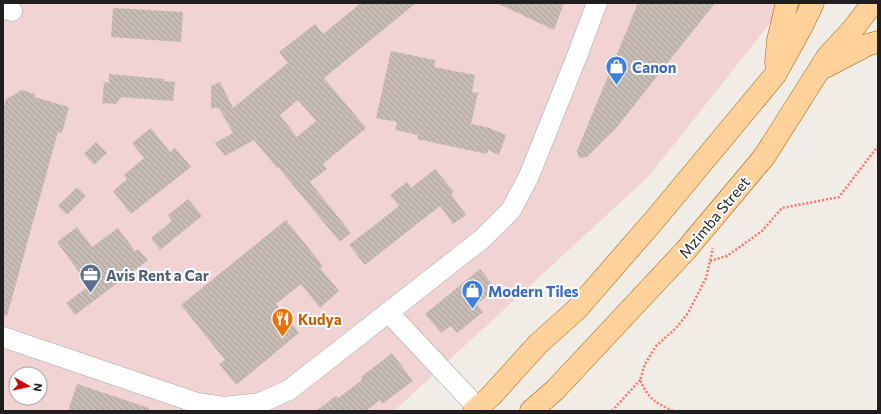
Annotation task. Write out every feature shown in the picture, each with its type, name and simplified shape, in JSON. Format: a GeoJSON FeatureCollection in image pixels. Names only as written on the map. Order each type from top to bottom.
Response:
{"type":"FeatureCollection","features":[{"type":"Feature","properties":{"kind":"main road"},"geometry":{"type":"LineString","coordinates":[[775,74],[778,40],[787,3]]}},
{"type":"Feature","properties":{"kind":"main road"},"geometry":{"type":"LineString","coordinates":[[476,409],[491,396],[538,344],[578,309],[657,217],[775,74],[801,28],[813,3]]}},
{"type":"Feature","properties":{"kind":"main road","name":"Mzimba Street"},"geometry":{"type":"LineString","coordinates":[[531,411],[554,390],[686,250],[764,158],[828,56],[853,29],[873,3]]}},
{"type":"Feature","properties":{"kind":"main road"},"geometry":{"type":"LineString","coordinates":[[820,70],[867,45],[878,42]]}},
{"type":"Feature","properties":{"kind":"street"},"geometry":{"type":"LineString","coordinates":[[3,337],[197,403],[224,407],[260,403],[289,390],[482,240],[511,210],[529,176],[597,3]]}},
{"type":"Feature","properties":{"kind":"street"},"geometry":{"type":"LineString","coordinates":[[388,312],[476,409]]}},
{"type":"Feature","properties":{"kind":"path"},"geometry":{"type":"LineString","coordinates":[[710,261],[727,256],[762,231],[782,208],[839,197],[878,146]]}},
{"type":"Feature","properties":{"kind":"path"},"geometry":{"type":"LineString","coordinates":[[612,411],[640,380],[645,364],[656,346],[676,328],[688,313],[706,278],[715,241]]}},
{"type":"Feature","properties":{"kind":"path"},"geometry":{"type":"LineString","coordinates":[[640,380],[646,394],[660,405],[673,411]]}},
{"type":"Feature","properties":{"kind":"shaded area"},"geometry":{"type":"Polygon","coordinates":[[[3,3],[786,3],[649,176],[394,411],[3,411],[3,3]]]}},
{"type":"Feature","properties":{"kind":"building"},"geometry":{"type":"Polygon","coordinates":[[[361,3],[416,3],[324,78],[366,128],[323,164],[327,169],[310,182],[351,233],[340,242],[254,140],[225,156],[215,143],[233,133],[219,108],[217,109],[216,107],[211,109],[211,86],[220,82],[233,108],[288,63],[279,52],[315,24],[323,34],[361,3]],[[298,100],[280,115],[297,137],[316,121],[298,100]]]}},
{"type":"Feature","properties":{"kind":"building"},"geometry":{"type":"Polygon","coordinates":[[[497,3],[564,3],[554,30],[497,3]]]}},
{"type":"Feature","properties":{"kind":"building"},"geometry":{"type":"Polygon","coordinates":[[[638,3],[715,3],[617,127],[587,157],[579,158],[577,151],[638,3]]]}},
{"type":"Feature","properties":{"kind":"building"},"geometry":{"type":"Polygon","coordinates":[[[113,8],[183,12],[181,42],[111,37],[113,8]]]}},
{"type":"Feature","properties":{"kind":"building"},"geometry":{"type":"Polygon","coordinates":[[[391,51],[435,60],[434,67],[475,75],[472,92],[478,93],[471,124],[487,127],[506,135],[499,155],[488,150],[487,154],[417,139],[418,135],[395,130],[397,122],[376,118],[391,51]]]}},
{"type":"Feature","properties":{"kind":"building"},"geometry":{"type":"Polygon","coordinates":[[[109,74],[164,79],[164,81],[175,82],[173,101],[121,97],[116,104],[102,103],[104,82],[109,83],[109,74]]]}},
{"type":"Feature","properties":{"kind":"building"},"geometry":{"type":"Polygon","coordinates":[[[22,90],[35,94],[35,97],[69,107],[62,133],[58,132],[7,316],[3,315],[3,109],[6,99],[22,90]]]}},
{"type":"Feature","properties":{"kind":"building"},"geometry":{"type":"Polygon","coordinates":[[[151,128],[170,152],[175,148],[191,167],[131,214],[113,191],[127,179],[124,175],[144,158],[132,143],[151,128]]]}},
{"type":"Feature","properties":{"kind":"building"},"geometry":{"type":"Polygon","coordinates":[[[96,142],[107,153],[94,165],[84,154],[96,142]]]}},
{"type":"Feature","properties":{"kind":"building"},"geometry":{"type":"Polygon","coordinates":[[[435,169],[454,192],[451,194],[466,215],[453,224],[440,206],[365,265],[349,245],[399,206],[390,195],[407,182],[411,188],[435,169]]]}},
{"type":"Feature","properties":{"kind":"building"},"geometry":{"type":"Polygon","coordinates":[[[77,187],[86,196],[67,215],[58,206],[77,187]]]}},
{"type":"Feature","properties":{"kind":"building"},"geometry":{"type":"Polygon","coordinates":[[[188,199],[202,216],[160,250],[151,238],[172,221],[168,215],[188,199]]]}},
{"type":"Feature","properties":{"kind":"building"},"geometry":{"type":"Polygon","coordinates":[[[286,220],[323,266],[320,268],[339,291],[320,308],[301,284],[276,304],[299,333],[236,385],[219,364],[225,360],[181,305],[286,220]]]}},
{"type":"Feature","properties":{"kind":"building"},"geometry":{"type":"Polygon","coordinates":[[[77,227],[92,247],[118,228],[135,251],[138,249],[148,260],[75,315],[66,303],[89,286],[57,242],[77,227]]]}},
{"type":"Feature","properties":{"kind":"building"},"geometry":{"type":"Polygon","coordinates":[[[480,269],[496,289],[477,304],[483,312],[457,333],[451,326],[441,333],[425,314],[480,269]]]}},
{"type":"Feature","properties":{"kind":"building"},"geometry":{"type":"Polygon","coordinates":[[[392,353],[413,381],[382,404],[380,400],[366,411],[316,411],[336,396],[338,398],[362,380],[361,377],[392,353]]]}},
{"type":"Feature","properties":{"kind":"building"},"geometry":{"type":"Polygon","coordinates":[[[77,384],[149,408],[149,411],[68,411],[77,384]]]}},
{"type":"Feature","properties":{"kind":"place","name":"Canon"},"geometry":{"type":"Point","coordinates":[617,86]}},
{"type":"Feature","properties":{"kind":"place","name":"Avis Rent a Car"},"geometry":{"type":"Point","coordinates":[91,294]}},
{"type":"Feature","properties":{"kind":"place","name":"Modern Tiles"},"geometry":{"type":"Point","coordinates":[472,310]}},
{"type":"Feature","properties":{"kind":"place","name":"Kudya"},"geometry":{"type":"Point","coordinates":[282,338]}}]}
